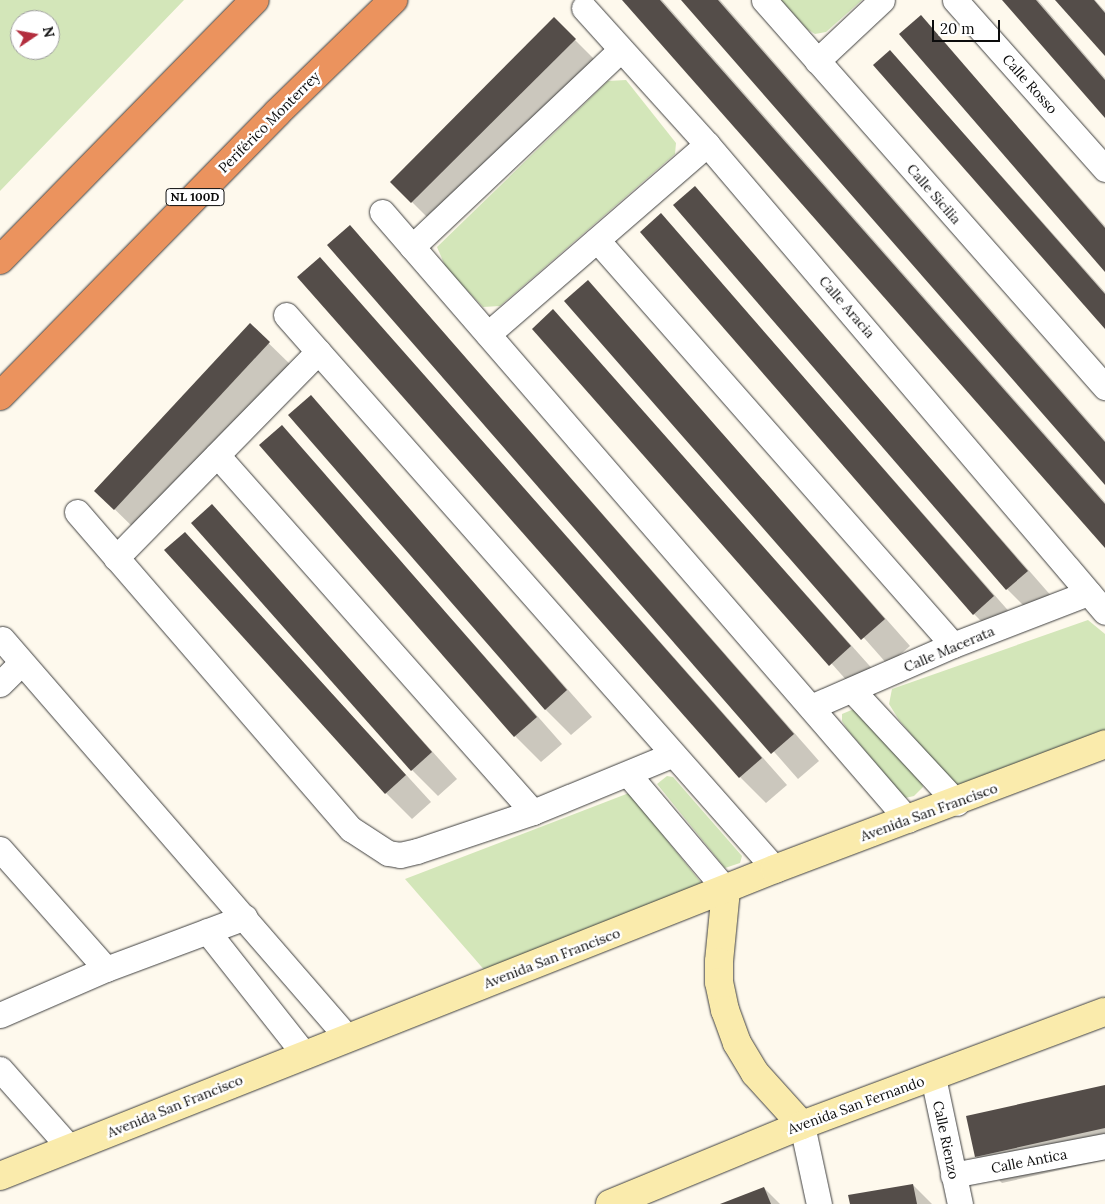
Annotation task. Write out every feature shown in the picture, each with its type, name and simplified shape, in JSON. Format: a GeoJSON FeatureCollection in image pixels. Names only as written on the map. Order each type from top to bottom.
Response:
{"type":"FeatureCollection","features":[{"type":"Feature","properties":{"kind":"highway"},"geometry":{"type":"LineString","coordinates":[[0,260],[255,0]]}},
{"type":"Feature","properties":{"kind":"highway","name":"Periférico Monterrey"},"geometry":{"type":"LineString","coordinates":[[0,396],[278,112],[392,0]]}},
{"type":"Feature","properties":{"kind":"street","name":"Calle Sicilia"},"geometry":{"type":"LineString","coordinates":[[764,0],[1105,387]]}},
{"type":"Feature","properties":{"kind":"street"},"geometry":{"type":"LineString","coordinates":[[817,61],[882,0]]}},
{"type":"Feature","properties":{"kind":"street","name":"Calle Rosso"},"geometry":{"type":"LineString","coordinates":[[955,0],[1105,169]]}},
{"type":"Feature","properties":{"kind":"street","name":"Calle Aracia"},"geometry":{"type":"LineString","coordinates":[[584,8],[707,144],[1105,612]]}},
{"type":"Feature","properties":{"kind":"street"},"geometry":{"type":"LineString","coordinates":[[412,247],[620,50]]}},
{"type":"Feature","properties":{"kind":"street"},"geometry":{"type":"LineString","coordinates":[[488,334],[707,144]]}},
{"type":"Feature","properties":{"kind":"street"},"geometry":{"type":"LineString","coordinates":[[382,212],[908,820]]}},
{"type":"Feature","properties":{"kind":"street"},"geometry":{"type":"LineString","coordinates":[[597,240],[953,645]]}},
{"type":"Feature","properties":{"kind":"street"},"geometry":{"type":"LineString","coordinates":[[286,315],[672,755],[775,869]]}},
{"type":"Feature","properties":{"kind":"street"},"geometry":{"type":"LineString","coordinates":[[116,558],[318,352]]}},
{"type":"Feature","properties":{"kind":"street"},"geometry":{"type":"LineString","coordinates":[[217,455],[533,812]]}},
{"type":"Feature","properties":{"kind":"street"},"geometry":{"type":"LineString","coordinates":[[77,512],[351,829],[376,847],[400,855],[533,812],[672,755]]}},
{"type":"Feature","properties":{"kind":"street","name":"Calle Macerata"},"geometry":{"type":"LineString","coordinates":[[811,707],[953,645],[1088,592]]}},
{"type":"Feature","properties":{"kind":"street"},"geometry":{"type":"LineString","coordinates":[[2,639],[245,917],[347,1037]]}},
{"type":"Feature","properties":{"kind":"street"},"geometry":{"type":"LineString","coordinates":[[0,684],[21,663]]}},
{"type":"Feature","properties":{"kind":"street"},"geometry":{"type":"LineString","coordinates":[[852,690],[957,803]]}},
{"type":"Feature","properties":{"kind":"street","name":"Avenida San Francisco"},"geometry":{"type":"LineString","coordinates":[[0,1176],[775,869],[957,803],[1105,744]]}},
{"type":"Feature","properties":{"kind":"street"},"geometry":{"type":"LineString","coordinates":[[628,774],[726,890],[719,962],[719,982],[725,1010],[737,1043],[755,1073],[802,1125],[819,1204]]}},
{"type":"Feature","properties":{"kind":"street"},"geometry":{"type":"LineString","coordinates":[[0,849],[106,969]]}},
{"type":"Feature","properties":{"kind":"street"},"geometry":{"type":"LineString","coordinates":[[0,1015],[106,969],[245,917]]}},
{"type":"Feature","properties":{"kind":"street"},"geometry":{"type":"LineString","coordinates":[[207,931],[304,1054]]}},
{"type":"Feature","properties":{"kind":"street","name":"Avenida San Fernando"},"geometry":{"type":"LineString","coordinates":[[610,1204],[802,1125],[1105,1012]]}},
{"type":"Feature","properties":{"kind":"street"},"geometry":{"type":"LineString","coordinates":[[0,1069],[70,1148]]}},
{"type":"Feature","properties":{"kind":"street","name":"Calle Rienzo"},"geometry":{"type":"LineString","coordinates":[[933,1077],[960,1204]]}},
{"type":"Feature","properties":{"kind":"street","name":"Calle Antica"},"geometry":{"type":"LineString","coordinates":[[954,1175],[1105,1146]]}},
{"type":"Feature","properties":{"kind":"green space"},"geometry":{"type":"Polygon","coordinates":[[[0,0],[184,0],[0,191],[0,0]]]}},
{"type":"Feature","properties":{"kind":"green space"},"geometry":{"type":"Polygon","coordinates":[[[781,0],[862,0],[826,32],[815,34],[807,29],[781,0]]]}},
{"type":"Feature","properties":{"kind":"green space"},"geometry":{"type":"Polygon","coordinates":[[[626,80],[676,143],[675,154],[500,306],[483,307],[446,268],[437,247],[608,81],[626,80]]]}},
{"type":"Feature","properties":{"kind":"green space"},"geometry":{"type":"Polygon","coordinates":[[[1088,620],[1105,634],[1105,734],[963,788],[955,786],[899,720],[889,704],[892,689],[1088,620]]]}},
{"type":"Feature","properties":{"kind":"green space"},"geometry":{"type":"Polygon","coordinates":[[[854,709],[922,782],[923,787],[914,796],[905,798],[847,729],[842,721],[842,714],[854,709]]]}},
{"type":"Feature","properties":{"kind":"green space"},"geometry":{"type":"Polygon","coordinates":[[[667,776],[673,777],[742,856],[740,863],[725,868],[657,784],[667,776]]]}},
{"type":"Feature","properties":{"kind":"green space"},"geometry":{"type":"Polygon","coordinates":[[[629,793],[703,885],[487,973],[405,879],[629,793]]]}},
{"type":"Feature","properties":{"kind":"building"},"geometry":{"type":"Polygon","coordinates":[[[622,0],[660,0],[1105,504],[1105,548],[622,0]]]}},
{"type":"Feature","properties":{"kind":"building"},"geometry":{"type":"Polygon","coordinates":[[[681,0],[718,0],[1105,442],[1105,485],[681,0]]]}},
{"type":"Feature","properties":{"kind":"building"},"geometry":{"type":"Polygon","coordinates":[[[1002,0],[1036,0],[1105,80],[1105,118],[1002,0]]]}},
{"type":"Feature","properties":{"kind":"building"},"geometry":{"type":"Polygon","coordinates":[[[1055,0],[1094,0],[1105,13],[1105,56],[1055,0]]]}},
{"type":"Feature","properties":{"kind":"building"},"geometry":{"type":"Polygon","coordinates":[[[921,15],[1105,228],[1105,272],[899,34],[921,15]]]}},
{"type":"Feature","properties":{"kind":"building"},"geometry":{"type":"Polygon","coordinates":[[[554,17],[576,39],[411,203],[390,182],[554,17]]]}},
{"type":"Feature","properties":{"kind":"building"},"geometry":{"type":"Polygon","coordinates":[[[890,50],[1105,294],[1105,329],[873,65],[890,50]]]}},
{"type":"Feature","properties":{"kind":"building"},"geometry":{"type":"Polygon","coordinates":[[[695,186],[1028,571],[1006,590],[673,205],[695,186]]]}},
{"type":"Feature","properties":{"kind":"building"},"geometry":{"type":"Polygon","coordinates":[[[661,213],[994,596],[973,615],[640,232],[661,213]]]}},
{"type":"Feature","properties":{"kind":"building"},"geometry":{"type":"Polygon","coordinates":[[[350,225],[794,734],[771,754],[327,245],[350,225]]]}},
{"type":"Feature","properties":{"kind":"building"},"geometry":{"type":"Polygon","coordinates":[[[320,257],[762,758],[739,778],[297,277],[320,257]]]}},
{"type":"Feature","properties":{"kind":"building"},"geometry":{"type":"Polygon","coordinates":[[[588,280],[885,619],[861,640],[564,301],[588,280]]]}},
{"type":"Feature","properties":{"kind":"building"},"geometry":{"type":"Polygon","coordinates":[[[553,309],[851,646],[829,666],[532,329],[553,309]]]}},
{"type":"Feature","properties":{"kind":"building"},"geometry":{"type":"Polygon","coordinates":[[[250,323],[270,342],[114,510],[94,491],[250,323]]]}},
{"type":"Feature","properties":{"kind":"building"},"geometry":{"type":"Polygon","coordinates":[[[311,395],[567,690],[545,710],[288,415],[311,395]]]}},
{"type":"Feature","properties":{"kind":"building"},"geometry":{"type":"Polygon","coordinates":[[[282,425],[537,717],[514,737],[259,445],[282,425]]]}},
{"type":"Feature","properties":{"kind":"building"},"geometry":{"type":"Polygon","coordinates":[[[212,504],[432,752],[411,771],[191,523],[212,504]]]}},
{"type":"Feature","properties":{"kind":"building"},"geometry":{"type":"Polygon","coordinates":[[[185,532],[406,775],[385,794],[164,550],[185,532]]]}},
{"type":"Feature","properties":{"kind":"building"},"geometry":{"type":"Polygon","coordinates":[[[1105,1085],[1105,1128],[975,1157],[966,1116],[1105,1085]]]}},
{"type":"Feature","properties":{"kind":"building"},"geometry":{"type":"Polygon","coordinates":[[[913,1184],[917,1204],[850,1204],[848,1195],[913,1184]]]}},
{"type":"Feature","properties":{"kind":"building"},"geometry":{"type":"Polygon","coordinates":[[[764,1187],[771,1204],[720,1204],[764,1187]]]}}]}
